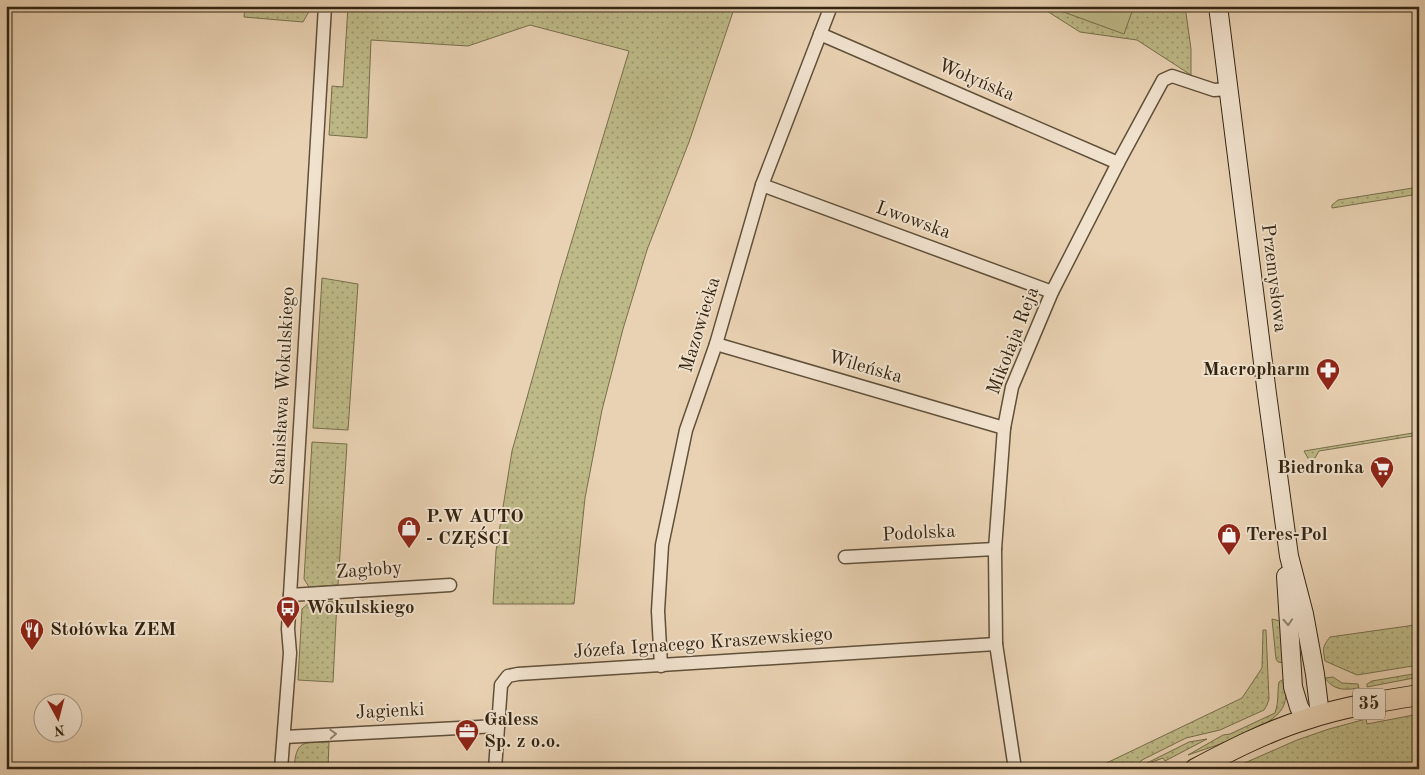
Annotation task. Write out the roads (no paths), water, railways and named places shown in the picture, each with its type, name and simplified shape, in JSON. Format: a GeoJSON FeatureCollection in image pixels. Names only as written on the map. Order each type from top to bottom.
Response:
{"type":"FeatureCollection","features":[{"type":"Feature","properties":{"kind":"main road","name":"Przemysłowa"},"geometry":{"type":"LineString","coordinates":[[1218,6],[1266,394],[1289,556],[1304,614],[1315,674],[1313,717]]}},
{"type":"Feature","properties":{"kind":"main road","name":"Przemysłowa"},"geometry":{"type":"LineString","coordinates":[[1289,556],[1286,566],[1287,606],[1293,687],[1299,707],[1313,717]]}},
{"type":"Feature","properties":{"kind":"main road","name":"35"},"geometry":{"type":"LineString","coordinates":[[1195,769],[1286,726],[1313,717],[1380,701],[1419,695]]}},
{"type":"Feature","properties":{"kind":"street","name":"Stanisława Wokulskiego"},"geometry":{"type":"LineString","coordinates":[[281,769],[290,654],[288,629],[325,6]]}},
{"type":"Feature","properties":{"kind":"street","name":"Mazowiecka"},"geometry":{"type":"LineString","coordinates":[[661,666],[658,611],[662,545],[686,430],[716,344],[762,185],[831,6]]}},
{"type":"Feature","properties":{"kind":"street","name":"Wołyńska"},"geometry":{"type":"LineString","coordinates":[[820,34],[1118,163]]}},
{"type":"Feature","properties":{"kind":"street","name":"Mikołaja Reja"},"geometry":{"type":"LineString","coordinates":[[1015,769],[996,644],[995,549],[1004,428],[1012,387],[1052,292],[1163,80],[1172,76],[1214,90],[1228,89]]}},
{"type":"Feature","properties":{"kind":"street","name":"Lwowska"},"geometry":{"type":"LineString","coordinates":[[762,185],[1052,292]]}},
{"type":"Feature","properties":{"kind":"street","name":"Wileńska"},"geometry":{"type":"LineString","coordinates":[[716,344],[1004,428]]}},
{"type":"Feature","properties":{"kind":"street","name":"Podolska"},"geometry":{"type":"LineString","coordinates":[[845,557],[995,549]]}},
{"type":"Feature","properties":{"kind":"street","name":"Zagłoby"},"geometry":{"type":"LineString","coordinates":[[290,596],[450,585]]}},
{"type":"Feature","properties":{"kind":"street","name":"Józefa Ignacego Kraszewskiego"},"geometry":{"type":"LineString","coordinates":[[495,769],[501,685],[508,676],[996,644]]}},
{"type":"Feature","properties":{"kind":"street","name":"Jagienki"},"geometry":{"type":"LineString","coordinates":[[284,737],[498,726]]}},
{"type":"Feature","properties":{"kind":"place","name":"Macropharm"},"geometry":{"type":"Point","coordinates":[1328,391]}},
{"type":"Feature","properties":{"kind":"place","name":"Biedronka"},"geometry":{"type":"Point","coordinates":[1382,489]}},
{"type":"Feature","properties":{"kind":"place","name":"P.W AUTO - CZĘŚCI"},"geometry":{"type":"Point","coordinates":[409,549]}},
{"type":"Feature","properties":{"kind":"place","name":"Teres-Pol"},"geometry":{"type":"Point","coordinates":[1229,556]}},
{"type":"Feature","properties":{"kind":"place","name":"Wokulskiego"},"geometry":{"type":"Point","coordinates":[288,629]}},
{"type":"Feature","properties":{"kind":"place","name":"Stołówka ZEM"},"geometry":{"type":"Point","coordinates":[32,651]}},
{"type":"Feature","properties":{"kind":"place","name":"Galess Sp. z o.o."},"geometry":{"type":"Point","coordinates":[467,752]}}]}
